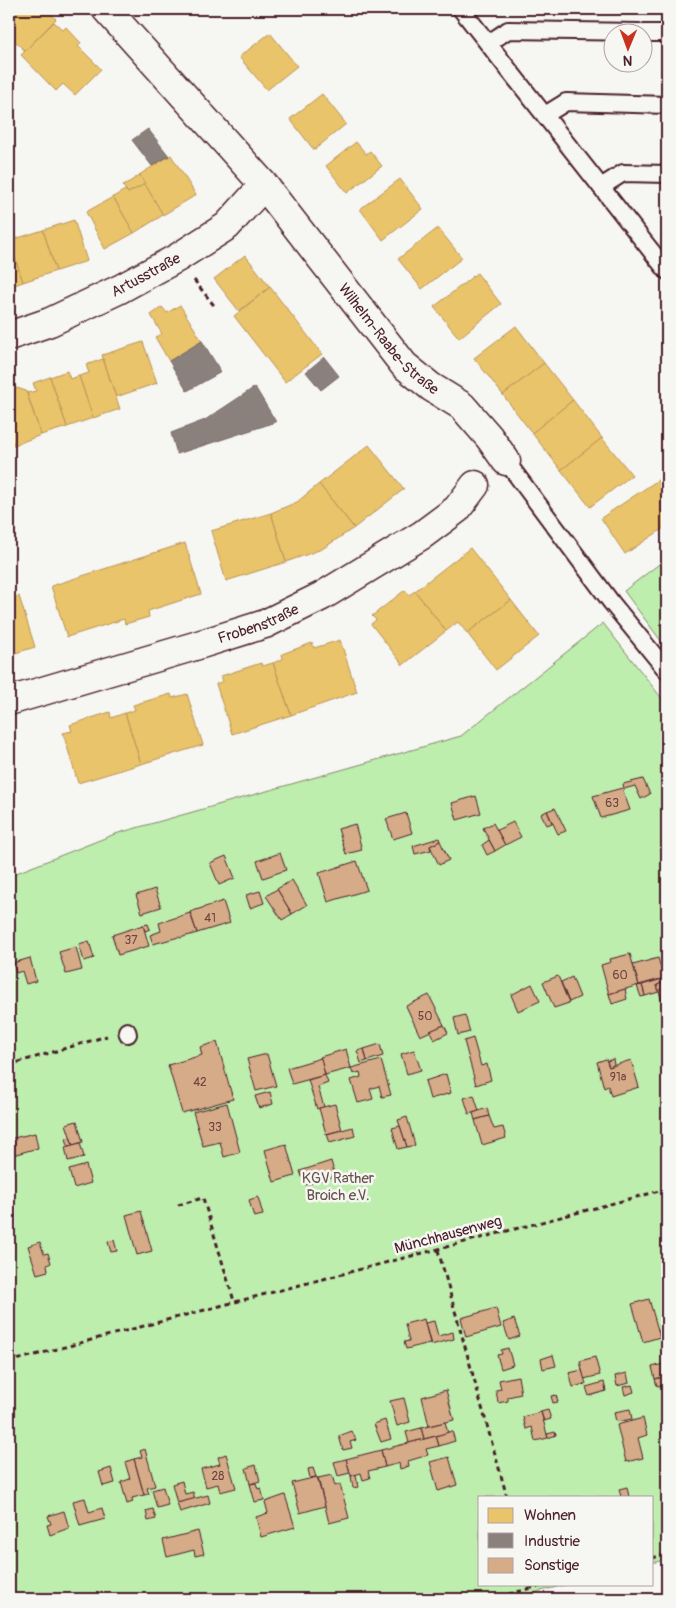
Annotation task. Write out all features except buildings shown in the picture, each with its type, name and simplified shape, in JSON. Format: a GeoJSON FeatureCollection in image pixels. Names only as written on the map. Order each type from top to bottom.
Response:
{"type":"FeatureCollection","features":[{"type":"Feature","properties":{"kind":"street","name":"Wilhelm-Raabe-Straße"},"geometry":{"type":"LineString","coordinates":[[106,9],[264,185],[404,365],[431,386],[462,406],[489,437],[506,462]]}},
{"type":"Feature","properties":{"kind":"street","name":"Artusstraße"},"geometry":{"type":"LineString","coordinates":[[9,336],[59,318],[120,289],[177,258],[228,226],[264,185]]}},
{"type":"Feature","properties":{"kind":"street","name":"Frobenstraße"},"geometry":{"type":"LineString","coordinates":[[9,701],[265,624],[322,596],[422,535],[457,509],[475,485]]}},
{"type":"Feature","properties":{"kind":"lane"},"geometry":{"type":"LineString","coordinates":[[461,9],[601,187],[662,254],[667,271]]}},
{"type":"Feature","properties":{"kind":"lane"},"geometry":{"type":"LineString","coordinates":[[489,44],[508,30],[604,31]]}},
{"type":"Feature","properties":{"kind":"lane"},"geometry":{"type":"LineString","coordinates":[[654,33],[667,33]]}},
{"type":"Feature","properties":{"kind":"lane"},"geometry":{"type":"LineString","coordinates":[[545,115],[566,102],[667,104]]}},
{"type":"Feature","properties":{"kind":"lane"},"geometry":{"type":"LineString","coordinates":[[601,187],[623,173],[667,174]]}},
{"type":"Feature","properties":{"kind":"lane","name":"Wilhelm-Raabe-Straße"},"geometry":{"type":"LineString","coordinates":[[506,462],[611,602],[667,671]]}},
{"type":"Feature","properties":{"kind":"path"},"geometry":{"type":"LineString","coordinates":[[177,258],[216,308]]}},
{"type":"Feature","properties":{"kind":"path"},"geometry":{"type":"LineString","coordinates":[[9,1065],[127,1032]]}},
{"type":"Feature","properties":{"kind":"path","name":"Münchhausenweg"},"geometry":{"type":"LineString","coordinates":[[9,1362],[234,1301],[438,1250],[667,1189]]}},
{"type":"Feature","properties":{"kind":"path"},"geometry":{"type":"LineString","coordinates":[[178,1205],[203,1198],[234,1301]]}},
{"type":"Feature","properties":{"kind":"path"},"geometry":{"type":"LineString","coordinates":[[438,1250],[507,1496]]}},
{"type":"Feature","properties":{"kind":"path"},"geometry":{"type":"LineString","coordinates":[[654,1557],[667,1554]]}},
{"type":"Feature","properties":{"kind":"path"},"geometry":{"type":"LineString","coordinates":[[491,1599],[532,1586]]}},
{"type":"Feature","properties":{"kind":"green space"},"geometry":{"type":"Polygon","coordinates":[[[667,558],[667,649],[624,591],[667,558]]]}},
{"type":"Feature","properties":{"kind":"green space","name":"KGV Rather Broich e.V."},"geometry":{"type":"Polygon","coordinates":[[[603,623],[667,705],[667,1559],[654,1562],[654,1496],[478,1496],[478,1586],[560,1586],[510,1599],[9,1599],[9,876],[115,834],[461,736],[603,623]]]}}]}
